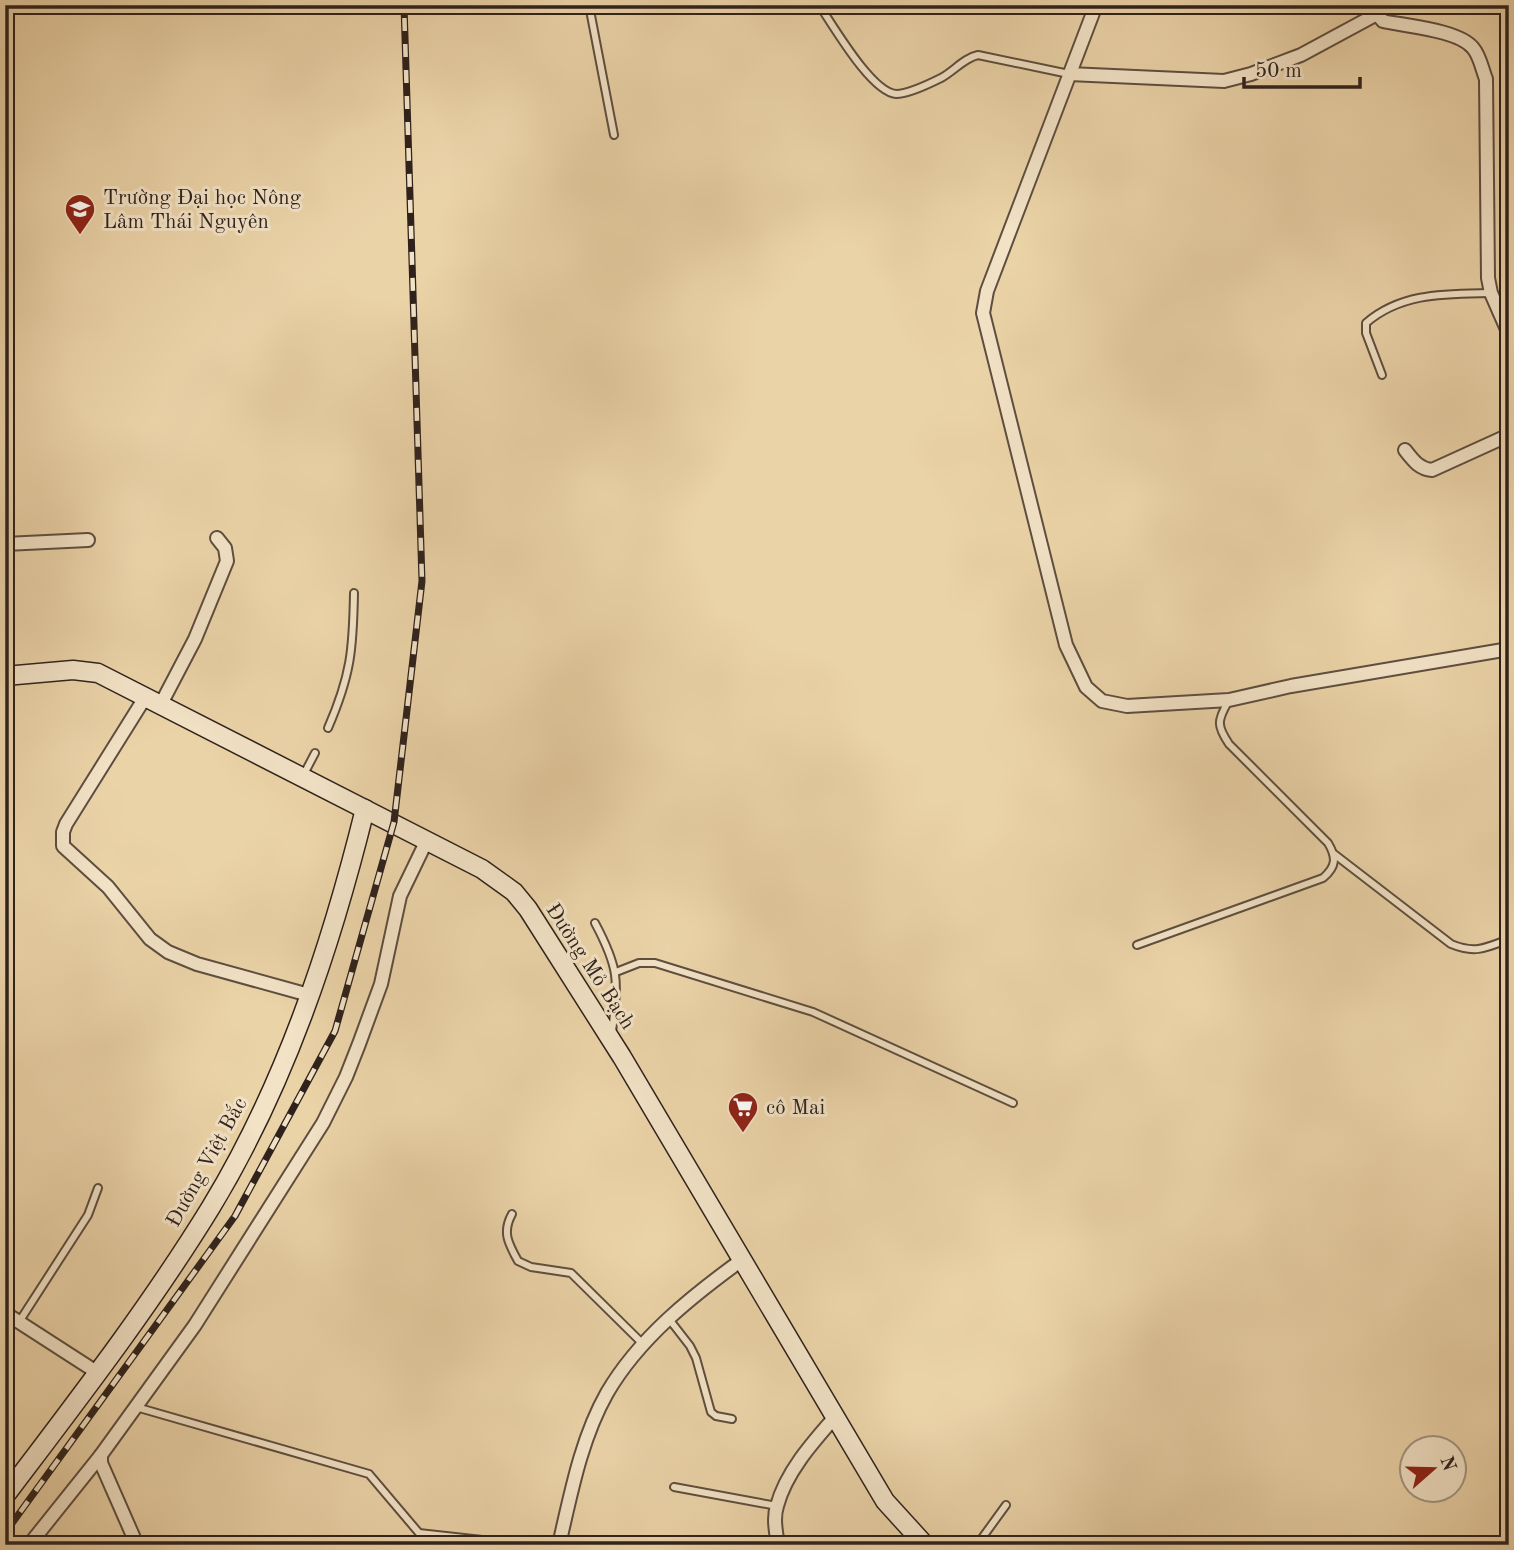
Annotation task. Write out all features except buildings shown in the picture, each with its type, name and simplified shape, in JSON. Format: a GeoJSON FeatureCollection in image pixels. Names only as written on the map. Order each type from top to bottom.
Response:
{"type":"FeatureCollection","features":[{"type":"Feature","properties":{"kind":"street"},"geometry":{"type":"LineString","coordinates":[[1096,5],[987,291],[983,313],[1066,645],[1086,687],[1102,701],[1127,706],[1228,700],[1292,686],[1509,649]]}},
{"type":"Feature","properties":{"kind":"street"},"geometry":{"type":"LineString","coordinates":[[1069,74],[1224,81],[1301,55],[1376,10],[1383,21],[1462,39],[1475,50],[1486,79],[1488,278],[1491,293],[1509,334]]}},
{"type":"Feature","properties":{"kind":"street"},"geometry":{"type":"LineString","coordinates":[[1405,450],[1424,470],[1432,470],[1509,435]]}},
{"type":"Feature","properties":{"kind":"street"},"geometry":{"type":"LineString","coordinates":[[217,538],[225,548],[227,561],[195,639],[66,824],[63,846],[108,887],[150,939],[168,952],[197,964],[309,995]]}},
{"type":"Feature","properties":{"kind":"street"},"geometry":{"type":"LineString","coordinates":[[5,544],[88,540]]}},
{"type":"Feature","properties":{"kind":"street","name":"Đường Mỏ Bạch"},"geometry":{"type":"LineString","coordinates":[[5,676],[87,671],[98,673],[427,840],[482,869],[514,892],[528,909],[611,1039],[886,1501],[925,1545]]}},
{"type":"Feature","properties":{"kind":"street","name":"Đường Việt Bắc"},"geometry":{"type":"LineString","coordinates":[[9,1485],[98,1373],[156,1292],[212,1205],[265,1104],[309,995],[333,927],[365,809]]}},
{"type":"Feature","properties":{"kind":"street"},"geometry":{"type":"LineString","coordinates":[[29,1545],[101,1455],[195,1325],[323,1123],[359,1044],[380,984],[400,896],[427,840]]}},
{"type":"Feature","properties":{"kind":"street"},"geometry":{"type":"LineString","coordinates":[[559,1545],[573,1482],[587,1438],[607,1394],[643,1344],[702,1289],[743,1259]]}},
{"type":"Feature","properties":{"kind":"street"},"geometry":{"type":"LineString","coordinates":[[5,1313],[98,1373]]}},
{"type":"Feature","properties":{"kind":"street"},"geometry":{"type":"LineString","coordinates":[[778,1545],[775,1527],[777,1506],[810,1446],[835,1417]]}},
{"type":"Feature","properties":{"kind":"street"},"geometry":{"type":"LineString","coordinates":[[101,1455],[101,1463],[137,1545]]}},
{"type":"Feature","properties":{"kind":"lane"},"geometry":{"type":"LineString","coordinates":[[589,5],[614,135]]}},
{"type":"Feature","properties":{"kind":"lane"},"geometry":{"type":"LineString","coordinates":[[819,5],[869,75],[888,92],[904,92],[922,86],[978,55],[1069,74]]}},
{"type":"Feature","properties":{"kind":"lane"},"geometry":{"type":"LineString","coordinates":[[1382,375],[1366,333],[1366,323],[1373,317],[1405,301],[1426,295],[1491,293]]}},
{"type":"Feature","properties":{"kind":"lane"},"geometry":{"type":"LineString","coordinates":[[328,728],[343,694],[349,670],[353,645],[354,593]]}},
{"type":"Feature","properties":{"kind":"lane"},"geometry":{"type":"LineString","coordinates":[[1228,700],[1219,717],[1220,731],[1229,744],[1328,843],[1334,854],[1451,944],[1464,949],[1480,950],[1509,939]]}},
{"type":"Feature","properties":{"kind":"lane"},"geometry":{"type":"LineString","coordinates":[[302,778],[315,753]]}},
{"type":"Feature","properties":{"kind":"lane"},"geometry":{"type":"LineString","coordinates":[[1138,946],[1323,878],[1331,871],[1334,854]]}},
{"type":"Feature","properties":{"kind":"lane"},"geometry":{"type":"LineString","coordinates":[[595,923],[609,949],[616,972],[617,987],[611,1039]]}},
{"type":"Feature","properties":{"kind":"lane"},"geometry":{"type":"LineString","coordinates":[[616,972],[639,963],[655,963],[813,1012],[1013,1103]]}},
{"type":"Feature","properties":{"kind":"lane"},"geometry":{"type":"LineString","coordinates":[[19,1322],[88,1215],[97,1188]]}},
{"type":"Feature","properties":{"kind":"lane"},"geometry":{"type":"LineString","coordinates":[[512,1214],[506,1226],[506,1233],[518,1261],[531,1267],[570,1273],[643,1344]]}},
{"type":"Feature","properties":{"kind":"lane"},"geometry":{"type":"LineString","coordinates":[[670,1320],[695,1358],[711,1412],[716,1416],[732,1419]]}},
{"type":"Feature","properties":{"kind":"lane"},"geometry":{"type":"LineString","coordinates":[[136,1407],[369,1475],[419,1533],[529,1545]]}},
{"type":"Feature","properties":{"kind":"lane"},"geometry":{"type":"LineString","coordinates":[[674,1486],[777,1506]]}},
{"type":"Feature","properties":{"kind":"lane"},"geometry":{"type":"LineString","coordinates":[[977,1545],[1006,1505]]}},
{"type":"Feature","properties":{"kind":"railway"},"geometry":{"type":"LineString","coordinates":[[5,1533],[235,1216],[335,1031],[394,822],[422,581],[404,5]]}},
{"type":"Feature","properties":{"kind":"place","name":"Trường Đại học Nông Lâm Thái Nguyên"},"geometry":{"type":"Point","coordinates":[80,236]}},
{"type":"Feature","properties":{"kind":"place","name":"cô Mai"},"geometry":{"type":"Point","coordinates":[743,1134]}}]}
